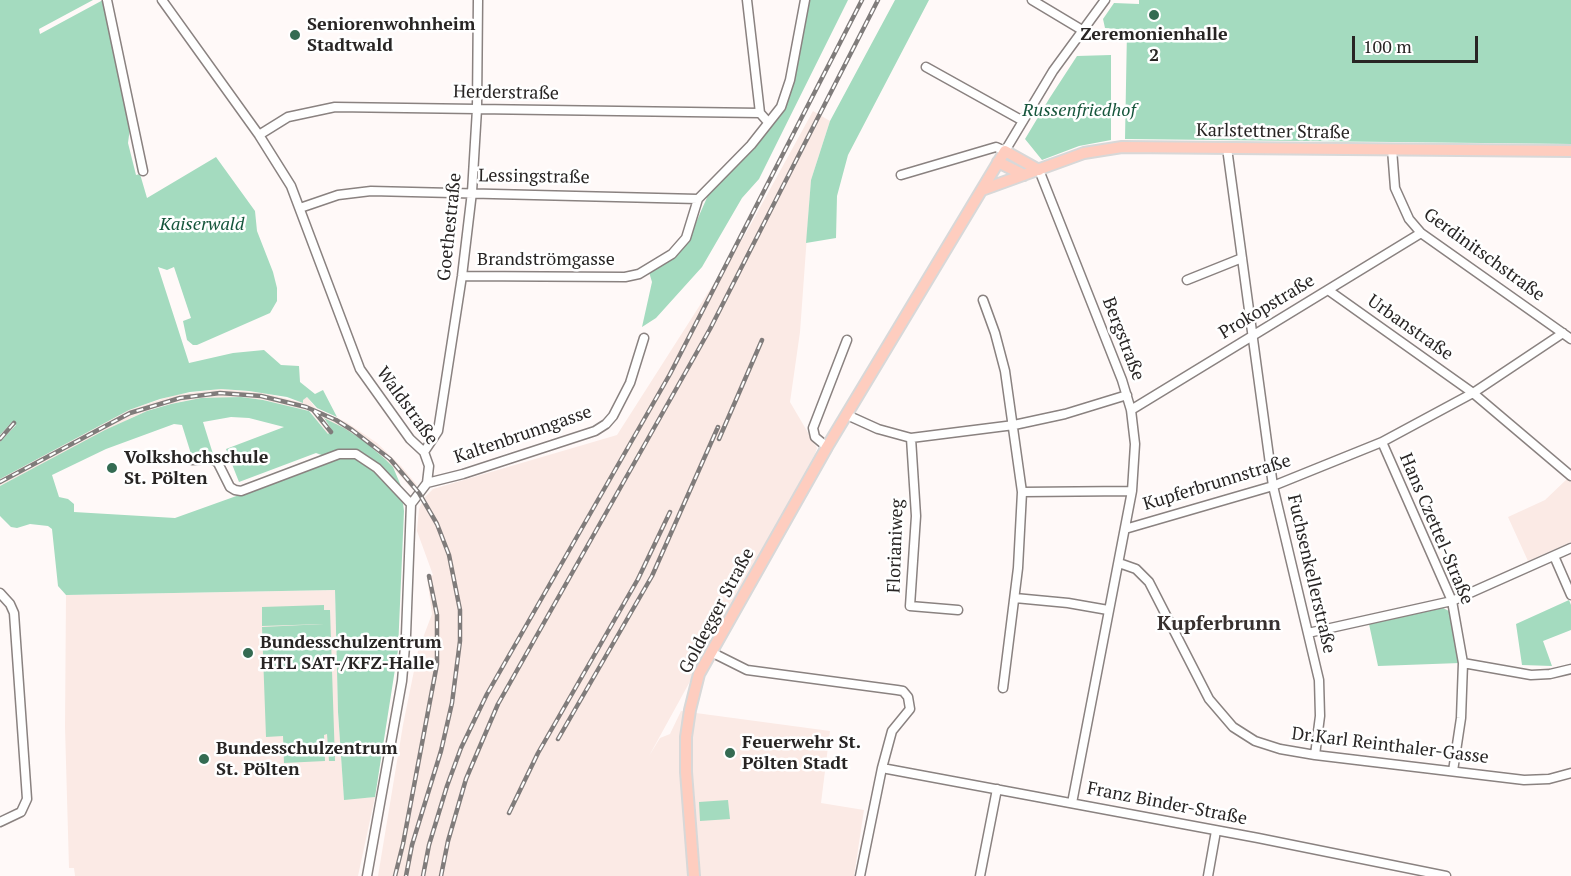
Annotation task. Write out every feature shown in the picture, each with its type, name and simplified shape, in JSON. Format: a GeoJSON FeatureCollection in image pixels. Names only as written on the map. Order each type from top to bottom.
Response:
{"type":"FeatureCollection","features":[{"type":"Feature","properties":{"kind":"main road","name":"Karlstettner Straße"},"geometry":{"type":"LineString","coordinates":[[982,190],[1084,153],[1122,147],[1571,151]]}},
{"type":"Feature","properties":{"kind":"main road","name":"Goldegger Straße"},"geometry":{"type":"LineString","coordinates":[[694,876],[686,772],[686,737],[694,691],[711,652],[827,447],[1005,151]]}},
{"type":"Feature","properties":{"kind":"main road"},"geometry":{"type":"LineString","coordinates":[[1005,151],[1038,170]]}},
{"type":"Feature","properties":{"kind":"main road"},"geometry":{"type":"LineString","coordinates":[[998,162],[1024,175]]}},
{"type":"Feature","properties":{"kind":"street"},"geometry":{"type":"LineString","coordinates":[[107,0],[143,171]]}},
{"type":"Feature","properties":{"kind":"street","name":"Waldstraße"},"geometry":{"type":"LineString","coordinates":[[162,0],[258,135],[291,186],[360,369],[410,439],[424,452],[429,466],[427,483]]}},
{"type":"Feature","properties":{"kind":"street","name":"Goethestraße"},"geometry":{"type":"LineString","coordinates":[[424,452],[438,431],[462,276],[472,192],[477,110],[478,0]]}},
{"type":"Feature","properties":{"kind":"street"},"geometry":{"type":"LineString","coordinates":[[747,0],[760,113],[768,122]]}},
{"type":"Feature","properties":{"kind":"street","name":"Brandströmgasse"},"geometry":{"type":"LineString","coordinates":[[462,276],[625,278],[639,274],[679,248],[686,238],[698,199],[751,145],[781,107],[790,80],[805,0]]}},
{"type":"Feature","properties":{"kind":"street"},"geometry":{"type":"LineString","coordinates":[[1032,0],[1082,30]]}},
{"type":"Feature","properties":{"kind":"street","name":"Goldegger Straße"},"geometry":{"type":"LineString","coordinates":[[1005,151],[1053,71],[1105,0]]}},
{"type":"Feature","properties":{"kind":"street"},"geometry":{"type":"LineString","coordinates":[[926,67],[1023,121]]}},
{"type":"Feature","properties":{"kind":"street","name":"Herderstraße"},"geometry":{"type":"LineString","coordinates":[[258,135],[288,117],[335,107],[760,113]]}},
{"type":"Feature","properties":{"kind":"street"},"geometry":{"type":"LineString","coordinates":[[901,175],[996,147],[1005,151]]}},
{"type":"Feature","properties":{"kind":"street","name":"Fuchsenkellerstraße"},"geometry":{"type":"LineString","coordinates":[[1227,148],[1273,486],[1319,680],[1320,716],[1315,755]]}},
{"type":"Feature","properties":{"kind":"street","name":"Gerdinitschstraße"},"geometry":{"type":"LineString","coordinates":[[1392,149],[1395,188],[1400,204],[1408,219],[1420,233],[1571,339]]}},
{"type":"Feature","properties":{"kind":"street","name":"Bergstraße"},"geometry":{"type":"LineString","coordinates":[[1038,170],[1131,410],[1134,444],[1132,491],[1125,529]]}},
{"type":"Feature","properties":{"kind":"street","name":"Lessingstraße"},"geometry":{"type":"LineString","coordinates":[[300,208],[338,195],[372,191],[698,199]]}},
{"type":"Feature","properties":{"kind":"street","name":"Prokopstraße"},"geometry":{"type":"LineString","coordinates":[[1131,410],[1420,233]]}},
{"type":"Feature","properties":{"kind":"street"},"geometry":{"type":"LineString","coordinates":[[1187,280],[1242,258]]}},
{"type":"Feature","properties":{"kind":"street","name":"Urbanstraße"},"geometry":{"type":"LineString","coordinates":[[1328,290],[1473,393],[1571,476]]}},
{"type":"Feature","properties":{"kind":"street"},"geometry":{"type":"LineString","coordinates":[[983,300],[1005,371],[1022,492],[1015,598],[1003,688]]}},
{"type":"Feature","properties":{"kind":"street","name":"Kupferbrunnstraße"},"geometry":{"type":"LineString","coordinates":[[1072,803],[1125,529],[1273,486],[1382,442],[1473,393],[1563,333]]}},
{"type":"Feature","properties":{"kind":"street","name":"Kaltenbrunngasse"},"geometry":{"type":"LineString","coordinates":[[427,483],[474,471],[595,431],[606,424],[613,416],[630,383],[644,338]]}},
{"type":"Feature","properties":{"kind":"street"},"geometry":{"type":"LineString","coordinates":[[827,447],[815,437],[813,429],[847,340]]}},
{"type":"Feature","properties":{"kind":"street"},"geometry":{"type":"LineString","coordinates":[[847,415],[878,429],[911,438],[1014,425],[1065,414],[1127,395]]}},
{"type":"Feature","properties":{"kind":"street","name":"Florianiweg"},"geometry":{"type":"LineString","coordinates":[[911,438],[916,516],[910,606],[958,609]]}},
{"type":"Feature","properties":{"kind":"street","name":"Hans Czettel-Straße"},"geometry":{"type":"LineString","coordinates":[[1382,442],[1452,601],[1463,663],[1461,718],[1453,771]]}},
{"type":"Feature","properties":{"kind":"street"},"geometry":{"type":"LineString","coordinates":[[192,460],[212,459],[218,463],[230,487],[241,491],[339,454],[356,454],[362,456],[386,476],[411,504]]}},
{"type":"Feature","properties":{"kind":"street"},"geometry":{"type":"LineString","coordinates":[[367,876],[402,681],[411,504],[427,483]]}},
{"type":"Feature","properties":{"kind":"street"},"geometry":{"type":"LineString","coordinates":[[1022,492],[1132,491]]}},
{"type":"Feature","properties":{"kind":"street"},"geometry":{"type":"LineString","coordinates":[[1308,633],[1452,601],[1571,549]]}},
{"type":"Feature","properties":{"kind":"street"},"geometry":{"type":"LineString","coordinates":[[1554,556],[1571,595]]}},
{"type":"Feature","properties":{"kind":"street","name":"Dr.Karl Reinthaler-Gasse"},"geometry":{"type":"LineString","coordinates":[[1119,563],[1136,569],[1149,582],[1209,699],[1233,727],[1255,741],[1272,747],[1315,755],[1524,780],[1549,779],[1571,773]]}},
{"type":"Feature","properties":{"kind":"street"},"geometry":{"type":"LineString","coordinates":[[0,593],[10,604],[14,613],[27,799],[21,812],[0,822]]}},
{"type":"Feature","properties":{"kind":"street"},"geometry":{"type":"LineString","coordinates":[[1015,598],[1068,603],[1108,610]]}},
{"type":"Feature","properties":{"kind":"street"},"geometry":{"type":"LineString","coordinates":[[711,652],[747,670],[903,691],[908,697],[910,709],[892,731],[882,768],[860,876]]}},
{"type":"Feature","properties":{"kind":"street"},"geometry":{"type":"LineString","coordinates":[[1463,663],[1531,675],[1550,674],[1571,669]]}},
{"type":"Feature","properties":{"kind":"street","name":"Franz Binder-Straße"},"geometry":{"type":"LineString","coordinates":[[882,768],[1446,876]]}},
{"type":"Feature","properties":{"kind":"street"},"geometry":{"type":"LineString","coordinates":[[980,876],[997,789]]}},
{"type":"Feature","properties":{"kind":"street"},"geometry":{"type":"LineString","coordinates":[[1208,876],[1216,831]]}},
{"type":"Feature","properties":{"kind":"shaded area"},"geometry":{"type":"Polygon","coordinates":[[[813,111],[830,121],[811,180],[800,332],[790,402],[817,448],[649,756],[660,738],[670,734],[681,711],[830,731],[821,803],[864,810],[854,876],[378,876],[403,725],[418,651],[432,614],[427,577],[433,575],[417,531],[419,509],[424,498],[433,489],[617,435],[746,233],[813,111]]]}},
{"type":"Feature","properties":{"kind":"shaded area"},"geometry":{"type":"Polygon","coordinates":[[[221,389],[264,393],[303,403],[302,400],[307,397],[333,431],[328,434],[304,403],[309,411],[241,397],[189,400],[158,407],[133,417],[0,486],[0,479],[129,410],[174,395],[221,389]]]}},
{"type":"Feature","properties":{"kind":"shaded area"},"geometry":{"type":"Polygon","coordinates":[[[317,409],[346,422],[377,443],[417,485],[413,490],[385,459],[364,441],[324,418],[317,409]]]}},
{"type":"Feature","properties":{"kind":"shaded area"},"geometry":{"type":"Polygon","coordinates":[[[1567,479],[1571,482],[1571,542],[1528,561],[1508,517],[1545,500],[1567,479]]]}},
{"type":"Feature","properties":{"kind":"shaded area","name":"Bundesschulzentrum St. Pölten"},"geometry":{"type":"Polygon","coordinates":[[[335,590],[338,712],[344,799],[375,797],[358,876],[75,876],[74,868],[69,868],[65,727],[66,595],[335,590]]]}},
{"type":"Feature","properties":{"kind":"green space","name":"Kaiserwald"},"geometry":{"type":"Polygon","coordinates":[[[0,0],[93,0],[39,29],[40,34],[103,0],[130,128],[128,143],[136,175],[140,174],[147,198],[216,157],[255,211],[257,231],[277,288],[277,301],[270,313],[193,345],[187,340],[183,321],[191,318],[174,267],[167,270],[158,267],[189,363],[233,353],[264,350],[281,365],[299,366],[300,382],[315,394],[323,390],[337,417],[317,408],[307,397],[303,403],[287,397],[249,391],[221,389],[190,392],[129,410],[0,479],[0,442],[16,425],[12,422],[0,435],[0,0]]]}},
{"type":"Feature","properties":{"kind":"green space"},"geometry":{"type":"Polygon","coordinates":[[[807,0],[848,0],[759,179],[742,198],[702,267],[656,318],[642,327],[652,282],[649,272],[687,243],[709,193],[766,134],[780,115],[792,80],[807,0]]]}},
{"type":"Feature","properties":{"kind":"green space"},"geometry":{"type":"Polygon","coordinates":[[[895,0],[929,0],[848,155],[837,196],[836,238],[806,243],[811,180],[830,121],[895,0]]]}},
{"type":"Feature","properties":{"kind":"green space"},"geometry":{"type":"Polygon","coordinates":[[[1139,0],[1571,0],[1571,144],[1125,139],[1127,30],[1105,28],[1103,19],[1114,3],[1139,4],[1139,0]]]}},
{"type":"Feature","properties":{"kind":"green space","name":"Russenfriedhof"},"geometry":{"type":"Polygon","coordinates":[[[1111,55],[1111,140],[1079,146],[1042,160],[1025,139],[1077,56],[1111,55]]]}},
{"type":"Feature","properties":{"kind":"green space"},"geometry":{"type":"Polygon","coordinates":[[[241,397],[309,411],[328,434],[332,430],[324,418],[344,428],[364,441],[393,467],[401,486],[371,459],[351,450],[327,457],[316,453],[239,482],[226,449],[284,427],[249,418],[231,417],[203,422],[213,454],[192,457],[182,425],[174,424],[106,449],[52,475],[59,497],[68,499],[74,504],[74,512],[175,518],[348,456],[360,459],[380,475],[399,495],[404,511],[398,650],[375,797],[344,800],[338,712],[335,590],[66,595],[58,586],[52,529],[48,526],[30,524],[17,528],[11,527],[0,516],[0,486],[105,430],[147,411],[171,404],[201,398],[241,397]]]}},
{"type":"Feature","properties":{"kind":"green space"},"geometry":{"type":"Polygon","coordinates":[[[1569,600],[1571,630],[1543,641],[1552,666],[1522,665],[1516,624],[1569,600]]]}},
{"type":"Feature","properties":{"kind":"green space"},"geometry":{"type":"Polygon","coordinates":[[[324,605],[324,610],[330,610],[335,761],[329,761],[327,734],[324,735],[325,761],[284,763],[283,736],[266,737],[262,627],[324,624],[262,626],[262,607],[324,605]]]}},
{"type":"Feature","properties":{"kind":"green space"},"geometry":{"type":"Polygon","coordinates":[[[1443,608],[1451,612],[1460,663],[1378,666],[1369,624],[1443,608]]]}},
{"type":"Feature","properties":{"kind":"green space"},"geometry":{"type":"Polygon","coordinates":[[[728,800],[730,819],[700,821],[699,802],[728,800]]]}},
{"type":"Feature","properties":{"kind":"railway"},"geometry":{"type":"LineString","coordinates":[[423,876],[429,845],[447,786],[461,748],[487,694],[670,374],[862,0]]}},
{"type":"Feature","properties":{"kind":"railway"},"geometry":{"type":"LineString","coordinates":[[441,876],[448,841],[466,779],[498,704],[710,329],[878,0]]}},
{"type":"Feature","properties":{"kind":"railway"},"geometry":{"type":"LineString","coordinates":[[719,439],[762,340]]}},
{"type":"Feature","properties":{"kind":"railway"},"geometry":{"type":"LineString","coordinates":[[0,482],[130,413],[180,398],[220,393],[261,396],[306,407],[336,420],[390,459],[419,493],[437,524],[449,555],[460,610],[460,641],[452,703],[441,751],[412,845],[406,876]]}},
{"type":"Feature","properties":{"kind":"railway"},"geometry":{"type":"LineString","coordinates":[[314,411],[331,432]]}},
{"type":"Feature","properties":{"kind":"railway"},"geometry":{"type":"LineString","coordinates":[[0,439],[14,423]]}},
{"type":"Feature","properties":{"kind":"railway"},"geometry":{"type":"LineString","coordinates":[[558,739],[652,576],[718,427]]}},
{"type":"Feature","properties":{"kind":"railway"},"geometry":{"type":"LineString","coordinates":[[509,813],[538,753],[638,579],[670,512]]}},
{"type":"Feature","properties":{"kind":"railway"},"geometry":{"type":"LineString","coordinates":[[395,876],[437,664],[437,615],[429,576]]}},
{"type":"Feature","properties":{"kind":"place","name":"Zeremonienhalle 2"},"geometry":{"type":"Point","coordinates":[1154,15]}},
{"type":"Feature","properties":{"kind":"place","name":"Seniorenwohnheim Stadtwald"},"geometry":{"type":"Point","coordinates":[295,35]}},
{"type":"Feature","properties":{"kind":"place","name":"Volkshochschule St. Pölten"},"geometry":{"type":"Point","coordinates":[112,468]}},
{"type":"Feature","properties":{"kind":"place","name":"Bundesschulzentrum HTL SAT-/KFZ-Halle"},"geometry":{"type":"Point","coordinates":[248,653]}},
{"type":"Feature","properties":{"kind":"place","name":"Feuerwehr St. Pölten Stadt"},"geometry":{"type":"Point","coordinates":[730,753]}},
{"type":"Feature","properties":{"kind":"place","name":"Bundesschulzentrum St. Pölten"},"geometry":{"type":"Point","coordinates":[204,759]}},
{"type":"Feature","properties":{"kind":"district","name":"Kupferbrunn"},"geometry":{"type":"Point","coordinates":[1219,624]}}]}
